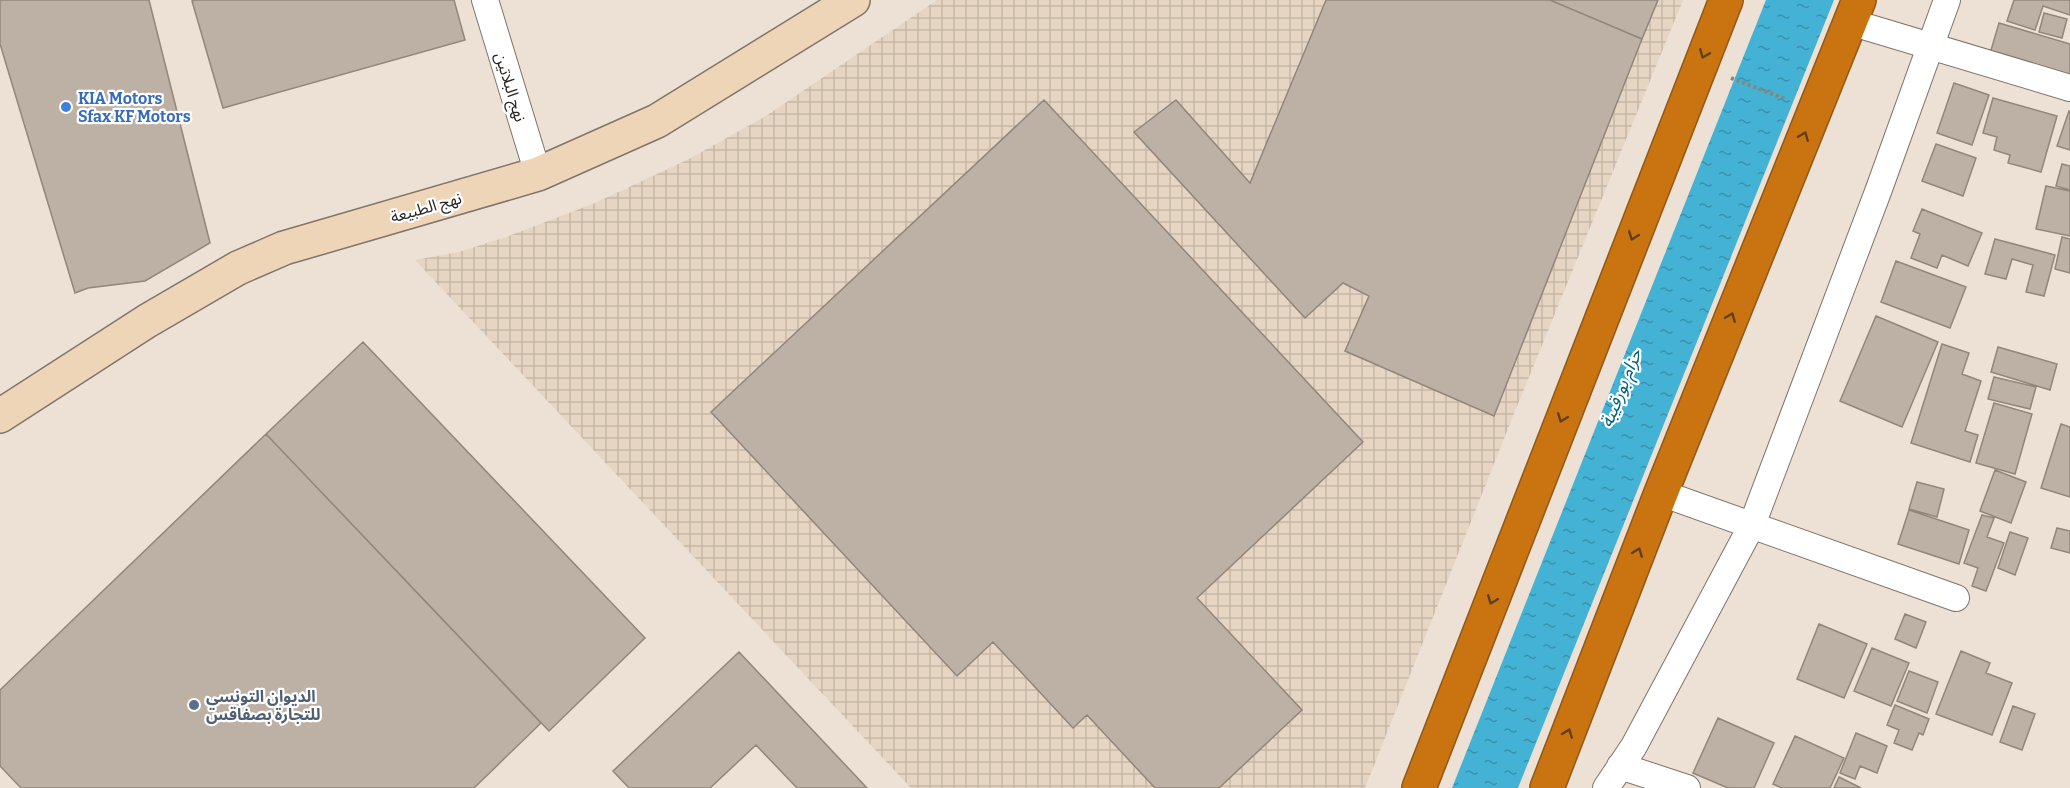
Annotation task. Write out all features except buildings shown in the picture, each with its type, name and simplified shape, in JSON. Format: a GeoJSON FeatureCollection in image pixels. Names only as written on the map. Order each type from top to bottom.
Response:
{"type":"FeatureCollection","features":[{"type":"Feature","properties":{"kind":"highway"},"geometry":{"type":"LineString","coordinates":[[1419,788],[1726,0]]}},
{"type":"Feature","properties":{"kind":"highway"},"geometry":{"type":"LineString","coordinates":[[1547,788],[1661,493],[1855,11]]}},
{"type":"Feature","properties":{"kind":"street","name":"نهج البلاتين"},"geometry":{"type":"LineString","coordinates":[[485,0],[538,174]]}},
{"type":"Feature","properties":{"kind":"street","name":"نهج الطبيعة"},"geometry":{"type":"LineString","coordinates":[[0,416],[155,315],[238,268],[284,248],[538,174],[657,121],[853,0]]}},
{"type":"Feature","properties":{"kind":"street"},"geometry":{"type":"LineString","coordinates":[[1606,788],[1634,746],[1752,525],[1947,0]]}},
{"type":"Feature","properties":{"kind":"street"},"geometry":{"type":"LineString","coordinates":[[1855,11],[1932,45],[2070,88]]}},
{"type":"Feature","properties":{"kind":"street"},"geometry":{"type":"LineString","coordinates":[[1661,493],[1956,598]]}},
{"type":"Feature","properties":{"kind":"street"},"geometry":{"type":"LineString","coordinates":[[1620,766],[1687,788]]}},
{"type":"Feature","properties":{"kind":"path"},"geometry":{"type":"LineString","coordinates":[[1729,77],[1794,102]]}},
{"type":"Feature","properties":{"kind":"shaded area"},"geometry":{"type":"Polygon","coordinates":[[[937,0],[1683,0],[1511,421],[1365,788],[911,788],[415,260],[459,252],[506,237],[595,203],[689,159],[766,116],[937,0]]]}},
{"type":"Feature","properties":{"kind":"water","name":"حزام بورقيبة"},"geometry":{"type":"Polygon","coordinates":[[[1766,0],[1834,0],[1518,788],[1452,788],[1766,0]]]}},
{"type":"Feature","properties":{"kind":"place","name":"KIA Motors Sfax KF Motors"},"geometry":{"type":"Point","coordinates":[66,107]}},
{"type":"Feature","properties":{"kind":"place","name":"الديوان التونسي للتجارة بصفاقس"},"geometry":{"type":"Point","coordinates":[194,705]}}]}
